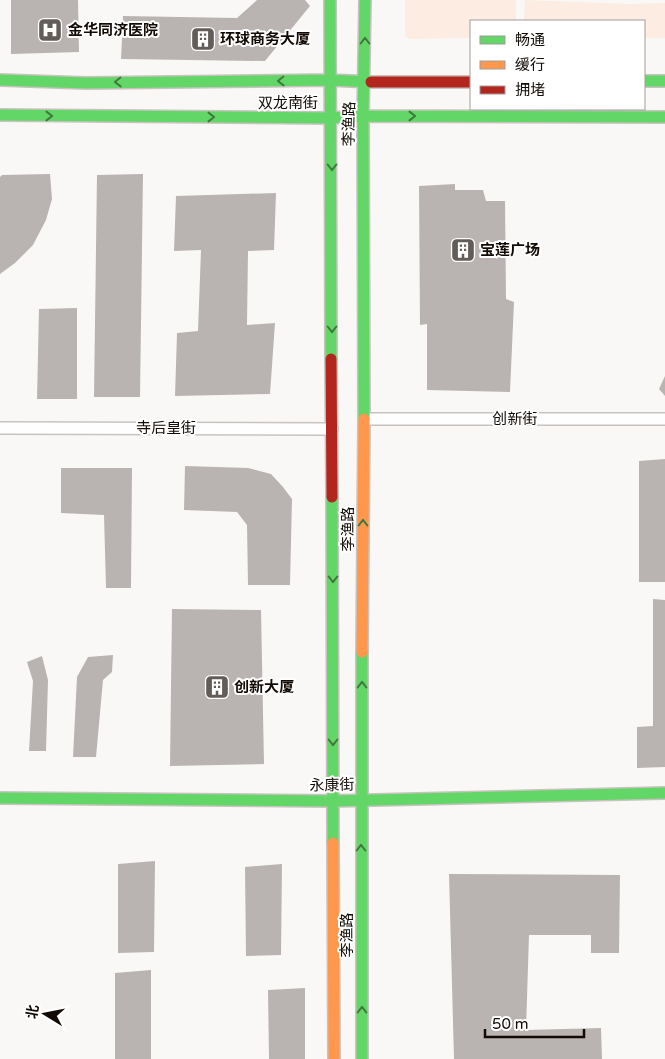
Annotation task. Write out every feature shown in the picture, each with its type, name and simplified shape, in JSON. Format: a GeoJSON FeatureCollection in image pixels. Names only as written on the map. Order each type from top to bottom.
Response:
{"type":"FeatureCollection","features":[{"type":"Feature","properties":{"kind":"main road","name":"李渔路"},"geometry":{"type":"LineString","coordinates":[[330,0],[332,118],[334,1059]]}},
{"type":"Feature","properties":{"kind":"main road","name":"李渔路"},"geometry":{"type":"LineString","coordinates":[[362,1059],[361,800],[365,0]]}},
{"type":"Feature","properties":{"kind":"main road","name":"双龙南街"},"geometry":{"type":"LineString","coordinates":[[0,80],[96,83],[330,80],[470,82]]}},
{"type":"Feature","properties":{"kind":"main road"},"geometry":{"type":"LineString","coordinates":[[645,81],[665,81]]}},
{"type":"Feature","properties":{"kind":"main road","name":"双龙南街"},"geometry":{"type":"LineString","coordinates":[[0,116],[332,118],[364,116],[665,117]]}},
{"type":"Feature","properties":{"kind":"main road","name":"永康街"},"geometry":{"type":"LineString","coordinates":[[0,798],[333,801],[665,793]]}},
{"type":"Feature","properties":{"kind":"street","name":"创新街"},"geometry":{"type":"LineString","coordinates":[[364,419],[665,419]]}},
{"type":"Feature","properties":{"kind":"street","name":"寺后皇街"},"geometry":{"type":"LineString","coordinates":[[0,428],[332,429]]}},
{"type":"Feature","properties":{"kind":"shaded area"},"geometry":{"type":"Polygon","coordinates":[[[405,0],[516,0],[516,20],[470,20],[470,38],[410,39],[405,36],[405,0]]]}},
{"type":"Feature","properties":{"kind":"shaded area"},"geometry":{"type":"Polygon","coordinates":[[[525,0],[629,4],[665,3],[665,38],[645,38],[645,20],[524,20],[525,0]]]}},
{"type":"Feature","properties":{"kind":"building"},"geometry":{"type":"Polygon","coordinates":[[[11,0],[78,0],[79,52],[11,54],[11,0]]]}},
{"type":"Feature","properties":{"kind":"building","name":"环球商务大厦"},"geometry":{"type":"Polygon","coordinates":[[[257,0],[305,0],[310,6],[265,61],[121,59],[123,16],[237,18],[257,0]]]}},
{"type":"Feature","properties":{"kind":"building"},"geometry":{"type":"Polygon","coordinates":[[[50,174],[52,199],[46,220],[33,245],[15,263],[0,274],[0,177],[2,175],[50,174]]]}},
{"type":"Feature","properties":{"kind":"building"},"geometry":{"type":"Polygon","coordinates":[[[143,174],[140,397],[94,397],[97,175],[143,174]]]}},
{"type":"Feature","properties":{"kind":"building","name":"宝莲广场"},"geometry":{"type":"Polygon","coordinates":[[[455,184],[455,190],[483,190],[486,201],[505,201],[506,299],[514,302],[510,392],[427,390],[427,324],[420,325],[419,186],[455,184]]]}},
{"type":"Feature","properties":{"kind":"building"},"geometry":{"type":"Polygon","coordinates":[[[276,193],[274,250],[248,251],[247,325],[275,323],[270,394],[175,396],[177,333],[198,331],[201,250],[174,251],[176,196],[276,193]]]}},
{"type":"Feature","properties":{"kind":"building"},"geometry":{"type":"Polygon","coordinates":[[[77,308],[77,399],[37,399],[39,309],[77,308]]]}},
{"type":"Feature","properties":{"kind":"building"},"geometry":{"type":"Polygon","coordinates":[[[665,376],[665,396],[659,389],[665,376]]]}},
{"type":"Feature","properties":{"kind":"building"},"geometry":{"type":"Polygon","coordinates":[[[665,459],[665,582],[639,582],[639,461],[665,459]]]}},
{"type":"Feature","properties":{"kind":"building"},"geometry":{"type":"Polygon","coordinates":[[[185,466],[248,468],[271,474],[283,487],[292,499],[290,585],[248,585],[247,525],[237,512],[184,510],[185,466]]]}},
{"type":"Feature","properties":{"kind":"building"},"geometry":{"type":"Polygon","coordinates":[[[61,468],[132,468],[131,588],[106,588],[104,515],[61,513],[61,468]]]}},
{"type":"Feature","properties":{"kind":"building"},"geometry":{"type":"Polygon","coordinates":[[[653,599],[665,600],[665,767],[637,768],[637,727],[653,726],[653,599]]]}},
{"type":"Feature","properties":{"kind":"building","name":"创新大厦"},"geometry":{"type":"Polygon","coordinates":[[[172,609],[261,610],[264,764],[170,766],[172,609]]]}},
{"type":"Feature","properties":{"kind":"building"},"geometry":{"type":"Polygon","coordinates":[[[113,655],[112,672],[103,680],[96,757],[73,757],[77,677],[88,657],[113,655]]]}},
{"type":"Feature","properties":{"kind":"building"},"geometry":{"type":"Polygon","coordinates":[[[42,656],[48,680],[46,751],[29,751],[33,681],[27,662],[42,656]]]}},
{"type":"Feature","properties":{"kind":"building"},"geometry":{"type":"Polygon","coordinates":[[[155,861],[154,952],[118,953],[118,864],[155,861]]]}},
{"type":"Feature","properties":{"kind":"building"},"geometry":{"type":"Polygon","coordinates":[[[282,864],[281,955],[246,956],[245,867],[282,864]]]}},
{"type":"Feature","properties":{"kind":"building"},"geometry":{"type":"Polygon","coordinates":[[[449,874],[620,875],[619,953],[591,953],[591,935],[529,935],[526,1030],[601,1028],[602,1059],[454,1059],[449,874]]]}},
{"type":"Feature","properties":{"kind":"building"},"geometry":{"type":"Polygon","coordinates":[[[151,970],[151,1059],[115,1059],[115,973],[151,970]]]}},
{"type":"Feature","properties":{"kind":"building"},"geometry":{"type":"Polygon","coordinates":[[[305,988],[305,1059],[269,1059],[268,990],[305,988]]]}},
{"type":"Feature","properties":{"kind":"traffic: fast"},"geometry":{"type":"LineString","coordinates":[[330,0],[331,359]]}},
{"type":"Feature","properties":{"kind":"traffic: fast"},"geometry":{"type":"LineString","coordinates":[[364,419],[363,116],[365,0]]}},
{"type":"Feature","properties":{"kind":"traffic: fast"},"geometry":{"type":"LineString","coordinates":[[0,80],[86,83],[330,80],[371,82]]}},
{"type":"Feature","properties":{"kind":"traffic: fast"},"geometry":{"type":"LineString","coordinates":[[645,81],[665,81]]}},
{"type":"Feature","properties":{"kind":"traffic: fast"},"geometry":{"type":"LineString","coordinates":[[0,115],[331,118],[363,116],[665,117]]}},
{"type":"Feature","properties":{"kind":"traffic: fast"},"geometry":{"type":"LineString","coordinates":[[332,497],[333,843]]}},
{"type":"Feature","properties":{"kind":"traffic: fast"},"geometry":{"type":"LineString","coordinates":[[362,652],[362,1059]]}},
{"type":"Feature","properties":{"kind":"traffic: fast"},"geometry":{"type":"LineString","coordinates":[[0,798],[333,801],[665,793]]}},
{"type":"Feature","properties":{"kind":"traffic: slow"},"geometry":{"type":"LineString","coordinates":[[362,652],[364,419]]}},
{"type":"Feature","properties":{"kind":"traffic: slow"},"geometry":{"type":"LineString","coordinates":[[333,843],[334,1059]]}},
{"type":"Feature","properties":{"kind":"traffic: jam"},"geometry":{"type":"LineString","coordinates":[[371,82],[470,82]]}},
{"type":"Feature","properties":{"kind":"traffic: jam"},"geometry":{"type":"LineString","coordinates":[[331,359],[332,497]]}},
{"type":"Feature","properties":{"kind":"place","name":"金华同济医院"},"geometry":{"type":"Point","coordinates":[50,30]}},
{"type":"Feature","properties":{"kind":"place","name":"环球商务大厦"},"geometry":{"type":"Point","coordinates":[203,39]}},
{"type":"Feature","properties":{"kind":"place","name":"宝莲广场"},"geometry":{"type":"Point","coordinates":[463,250]}},
{"type":"Feature","properties":{"kind":"place","name":"创新大厦"},"geometry":{"type":"Point","coordinates":[217,687]}}]}
